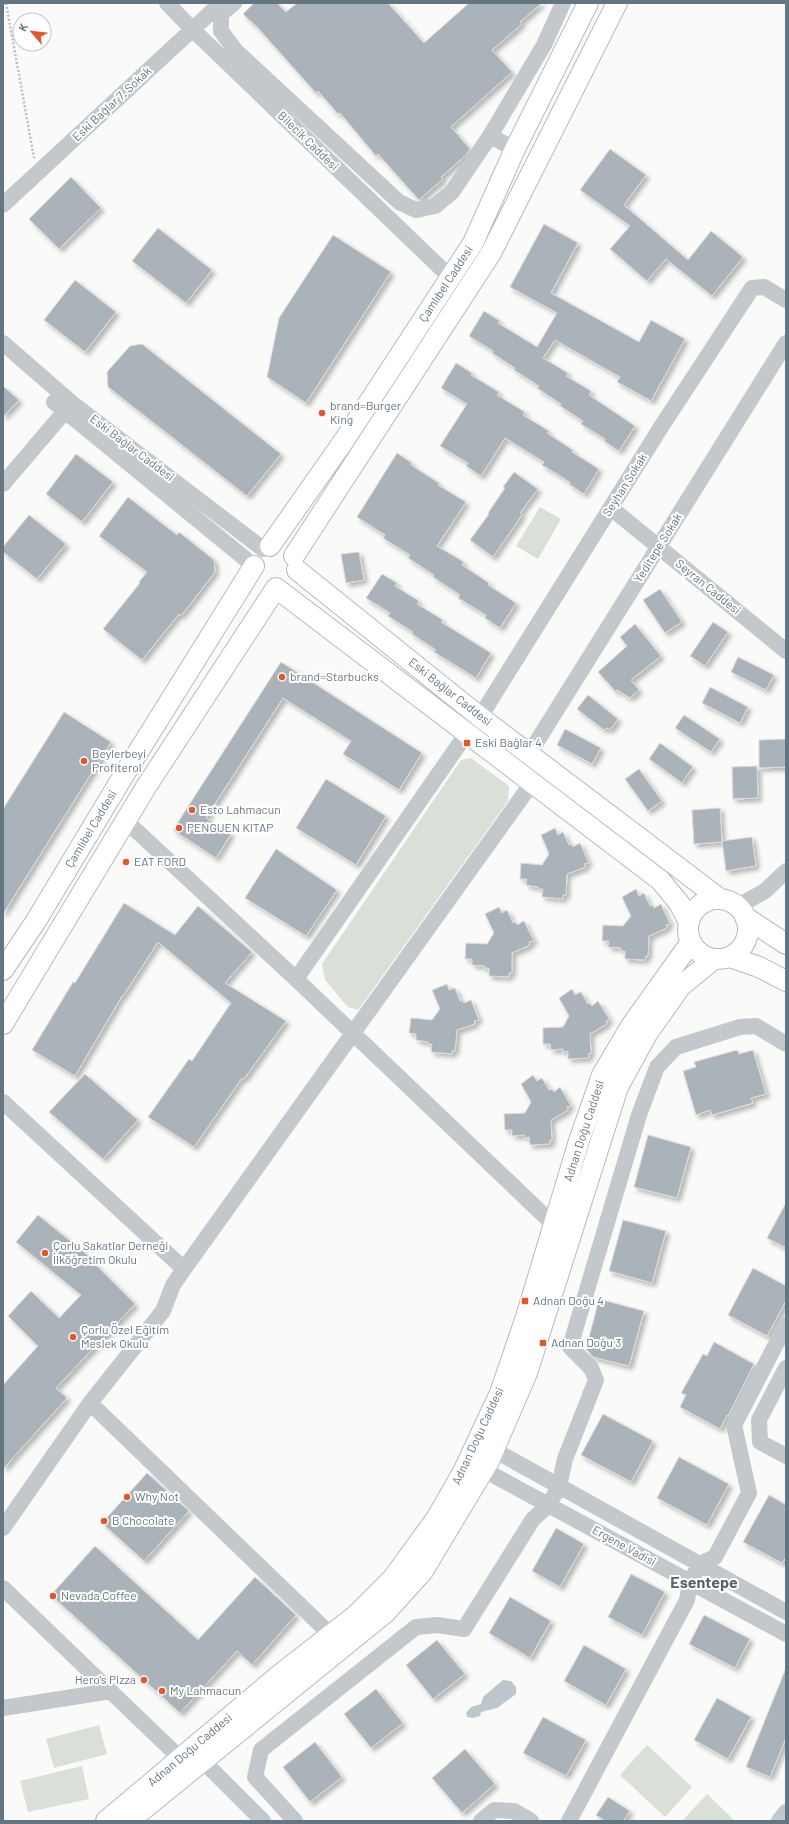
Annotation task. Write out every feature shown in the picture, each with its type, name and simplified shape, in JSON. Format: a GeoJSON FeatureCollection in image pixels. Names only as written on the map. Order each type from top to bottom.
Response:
{"type":"FeatureCollection","features":[{"type":"Feature","properties":{"kind":"main road","name":"Çamlıbel Caddesi"},"geometry":{"type":"LineString","coordinates":[[266,547],[342,442],[473,243],[515,149],[588,3]]}},
{"type":"Feature","properties":{"kind":"main road"},"geometry":{"type":"LineString","coordinates":[[295,563],[283,546],[266,547],[258,554],[254,566],[258,580],[269,587],[276,588],[290,582],[294,577],[295,563],[490,253],[617,3]]}},
{"type":"Feature","properties":{"kind":"main road","name":"Eski Bağlar Caddesi"},"geometry":{"type":"LineString","coordinates":[[295,563],[480,717],[734,908],[786,944]]}},
{"type":"Feature","properties":{"kind":"main road","name":"Çamlıbel Caddesi"},"geometry":{"type":"LineString","coordinates":[[3,970],[36,921],[129,766],[254,566]]}},
{"type":"Feature","properties":{"kind":"main road"},"geometry":{"type":"LineString","coordinates":[[3,1024],[126,820],[276,588]]}},
{"type":"Feature","properties":{"kind":"main road","name":"Eski Bağlar Caddesi"},"geometry":{"type":"LineString","coordinates":[[276,588],[660,880],[679,902],[689,922]]}},
{"type":"Feature","properties":{"kind":"main road"},"geometry":{"type":"LineString","coordinates":[[722,958],[742,947],[746,940],[748,925],[734,908],[710,900],[700,905],[693,912],[689,922],[688,932],[691,942],[700,953],[759,967],[786,981]]}},
{"type":"Feature","properties":{"kind":"main road","name":"Adnan Doğu Caddesi"},"geometry":{"type":"LineString","coordinates":[[129,1821],[191,1756],[330,1635],[355,1616],[393,1578],[436,1519],[459,1478],[500,1393],[554,1225],[579,1140],[602,1075],[631,1026],[691,942]]}},
{"type":"Feature","properties":{"kind":"main road","name":"Adnan Doğu Caddesi"},"geometry":{"type":"LineString","coordinates":[[106,1821],[191,1756],[385,1613],[423,1571],[484,1470],[528,1373],[618,1087],[647,1034],[681,986],[722,958]]}},
{"type":"Feature","properties":{"kind":"street","name":"Bilecik Caddesi"},"geometry":{"type":"LineString","coordinates":[[168,3],[192,30],[450,277]]}},
{"type":"Feature","properties":{"kind":"street","name":"Eski Bağlar 7. Sokak"},"geometry":{"type":"LineString","coordinates":[[3,205],[221,3]]}},
{"type":"Feature","properties":{"kind":"street"},"geometry":{"type":"LineString","coordinates":[[234,3],[221,14],[221,31],[236,51],[399,202],[416,210],[434,206],[452,192],[490,136],[544,45],[563,3]]}},
{"type":"Feature","properties":{"kind":"street"},"geometry":{"type":"LineString","coordinates":[[490,136],[515,149]]}},
{"type":"Feature","properties":{"kind":"street","name":"Seyhan Sokak"},"geometry":{"type":"LineString","coordinates":[[480,717],[611,508],[752,288],[764,287],[786,300]]}},
{"type":"Feature","properties":{"kind":"street","name":"Yeditepe Sokak"},"geometry":{"type":"LineString","coordinates":[[529,754],[786,343]]}},
{"type":"Feature","properties":{"kind":"street","name":"Eski Bağlar Caddesi"},"geometry":{"type":"LineString","coordinates":[[3,344],[69,407],[254,566]]}},
{"type":"Feature","properties":{"kind":"street","name":"Eski Bağlar Caddesi"},"geometry":{"type":"LineString","coordinates":[[3,358],[69,407],[266,547]]}},
{"type":"Feature","properties":{"kind":"street"},"geometry":{"type":"LineString","coordinates":[[3,484],[69,407]]}},
{"type":"Feature","properties":{"kind":"street","name":"Seyran Caddesi"},"geometry":{"type":"LineString","coordinates":[[611,508],[786,651]]}},
{"type":"Feature","properties":{"kind":"street"},"geometry":{"type":"LineString","coordinates":[[296,979],[467,733]]}},
{"type":"Feature","properties":{"kind":"street"},"geometry":{"type":"LineString","coordinates":[[3,1528],[90,1403],[163,1311],[173,1285],[184,1269],[532,783]]}},
{"type":"Feature","properties":{"kind":"street"},"geometry":{"type":"LineString","coordinates":[[126,820],[296,979],[554,1225]]}},
{"type":"Feature","properties":{"kind":"street"},"geometry":{"type":"LineString","coordinates":[[734,908],[765,891],[786,871]]}},
{"type":"Feature","properties":{"kind":"street"},"geometry":{"type":"LineString","coordinates":[[295,1821],[255,1778],[261,1750],[416,1627],[437,1625],[464,1629],[533,1519],[549,1505],[559,1486],[565,1459],[596,1380],[591,1368],[570,1347],[639,1115],[657,1067],[676,1047],[740,1027],[756,1026],[786,1044]]}},
{"type":"Feature","properties":{"kind":"street"},"geometry":{"type":"LineString","coordinates":[[3,1102],[184,1269]]}},
{"type":"Feature","properties":{"kind":"street"},"geometry":{"type":"LineString","coordinates":[[687,1600],[705,1590],[715,1565],[749,1493],[734,1425],[786,1325]]}},
{"type":"Feature","properties":{"kind":"street"},"geometry":{"type":"LineString","coordinates":[[786,1368],[758,1420],[760,1442],[786,1456]]}},
{"type":"Feature","properties":{"kind":"street"},"geometry":{"type":"LineString","coordinates":[[90,1403],[330,1635]]}},
{"type":"Feature","properties":{"kind":"street","name":"Ergene Vadisi"},"geometry":{"type":"LineString","coordinates":[[494,1450],[700,1564],[715,1565],[786,1612]]}},
{"type":"Feature","properties":{"kind":"street"},"geometry":{"type":"LineString","coordinates":[[533,1519],[534,1497],[544,1477],[565,1459]]}},
{"type":"Feature","properties":{"kind":"street","name":"Ergene Vadisi"},"geometry":{"type":"LineString","coordinates":[[484,1470],[786,1634]]}},
{"type":"Feature","properties":{"kind":"street"},"geometry":{"type":"LineString","coordinates":[[569,1821],[687,1600],[690,1582],[700,1564]]}},
{"type":"Feature","properties":{"kind":"street"},"geometry":{"type":"LineString","coordinates":[[5,1593],[111,1691],[191,1756],[263,1821]]}},
{"type":"Feature","properties":{"kind":"street"},"geometry":{"type":"LineString","coordinates":[[3,1708],[111,1691]]}},
{"type":"Feature","properties":{"kind":"street"},"geometry":{"type":"LineString","coordinates":[[481,1821],[494,1810],[514,1811],[531,1821]]}},
{"type":"Feature","properties":{"kind":"street"},"geometry":{"type":"LineString","coordinates":[[779,1821],[786,1812]]}},
{"type":"Feature","properties":{"kind":"path"},"geometry":{"type":"LineString","coordinates":[[6,3],[37,174]]}},
{"type":"Feature","properties":{"kind":"shaded area"},"geometry":{"type":"Polygon","coordinates":[[[540,507],[561,519],[538,559],[516,546],[540,507]]]}},
{"type":"Feature","properties":{"kind":"shaded area"},"geometry":{"type":"Polygon","coordinates":[[[471,758],[509,786],[508,801],[358,1010],[348,1007],[325,980],[322,964],[461,760],[471,758]]]}},
{"type":"Feature","properties":{"kind":"shaded area"},"geometry":{"type":"Polygon","coordinates":[[[503,1680],[511,1681],[516,1687],[516,1694],[497,1708],[481,1712],[480,1716],[473,1718],[467,1717],[466,1713],[471,1707],[481,1704],[483,1697],[503,1680]]]}},
{"type":"Feature","properties":{"kind":"shaded area"},"geometry":{"type":"Polygon","coordinates":[[[99,1725],[107,1754],[54,1768],[46,1739],[99,1725]]]}},
{"type":"Feature","properties":{"kind":"shaded area"},"geometry":{"type":"Polygon","coordinates":[[[647,1745],[692,1787],[665,1817],[620,1775],[647,1745]]]}},
{"type":"Feature","properties":{"kind":"shaded area"},"geometry":{"type":"Polygon","coordinates":[[[82,1766],[89,1799],[28,1812],[20,1781],[82,1766]]]}},
{"type":"Feature","properties":{"kind":"shaded area"},"geometry":{"type":"Polygon","coordinates":[[[707,1794],[735,1821],[682,1821],[707,1794]]]}},
{"type":"Feature","properties":{"kind":"building"},"geometry":{"type":"Polygon","coordinates":[[[254,3],[277,3],[286,12],[297,3],[388,3],[424,43],[469,3],[542,3],[520,22],[522,24],[492,50],[512,72],[451,127],[470,149],[465,156],[441,177],[443,179],[419,200],[378,154],[376,156],[340,113],[338,114],[318,91],[316,93],[258,28],[243,14],[254,3]]]}},
{"type":"Feature","properties":{"kind":"building"},"geometry":{"type":"Polygon","coordinates":[[[610,149],[646,175],[624,205],[688,260],[711,231],[743,257],[712,296],[666,259],[647,281],[610,249],[630,226],[580,190],[610,149]]]}},
{"type":"Feature","properties":{"kind":"building"},"geometry":{"type":"Polygon","coordinates":[[[71,177],[101,208],[59,249],[29,219],[71,177]]]}},
{"type":"Feature","properties":{"kind":"building"},"geometry":{"type":"Polygon","coordinates":[[[544,224],[578,243],[551,293],[639,342],[651,320],[685,339],[651,401],[617,382],[620,377],[555,340],[543,358],[568,373],[566,376],[591,391],[589,395],[635,426],[619,451],[604,441],[605,439],[581,424],[583,421],[560,406],[561,404],[537,388],[539,386],[514,370],[515,368],[492,353],[493,351],[469,336],[484,311],[500,321],[498,323],[537,347],[557,313],[510,287],[544,224]]]}},
{"type":"Feature","properties":{"kind":"building"},"geometry":{"type":"Polygon","coordinates":[[[158,228],[212,270],[186,303],[132,261],[158,228]]]}},
{"type":"Feature","properties":{"kind":"building"},"geometry":{"type":"Polygon","coordinates":[[[333,235],[391,272],[306,403],[267,377],[279,318],[333,235]]]}},
{"type":"Feature","properties":{"kind":"building"},"geometry":{"type":"Polygon","coordinates":[[[75,280],[116,312],[85,352],[44,320],[75,280]]]}},
{"type":"Feature","properties":{"kind":"building"},"geometry":{"type":"Polygon","coordinates":[[[142,344],[281,454],[247,496],[108,387],[107,372],[130,346],[142,344]]]}},
{"type":"Feature","properties":{"kind":"building"},"geometry":{"type":"Polygon","coordinates":[[[456,363],[472,373],[471,375],[499,392],[497,395],[525,412],[523,415],[549,431],[547,433],[573,450],[572,452],[599,469],[584,494],[569,484],[570,482],[542,465],[544,462],[505,438],[481,476],[466,466],[468,463],[440,446],[467,404],[441,388],[456,363]]]}},
{"type":"Feature","properties":{"kind":"building"},"geometry":{"type":"Polygon","coordinates":[[[3,386],[19,400],[3,417],[3,386]]]}},
{"type":"Feature","properties":{"kind":"building"},"geometry":{"type":"Polygon","coordinates":[[[397,453],[412,463],[411,465],[439,483],[438,485],[466,502],[437,546],[464,562],[462,565],[489,583],[488,585],[516,603],[500,628],[485,618],[486,615],[458,598],[460,595],[433,577],[434,575],[408,558],[410,555],[383,538],[385,535],[357,517],[397,453]]]}},
{"type":"Feature","properties":{"kind":"building"},"geometry":{"type":"Polygon","coordinates":[[[76,454],[113,482],[82,522],[46,494],[76,454]]]}},
{"type":"Feature","properties":{"kind":"building"},"geometry":{"type":"Polygon","coordinates":[[[514,472],[538,489],[520,513],[522,515],[493,557],[470,540],[489,514],[488,513],[505,488],[503,487],[514,472]]]}},
{"type":"Feature","properties":{"kind":"building"},"geometry":{"type":"Polygon","coordinates":[[[128,497],[177,535],[179,532],[214,560],[215,572],[181,616],[179,614],[142,660],[103,629],[147,572],[99,536],[128,497]]]}},
{"type":"Feature","properties":{"kind":"building"},"geometry":{"type":"Polygon","coordinates":[[[29,515],[66,544],[37,579],[3,552],[3,547],[29,515]]]}},
{"type":"Feature","properties":{"kind":"building"},"geometry":{"type":"Polygon","coordinates":[[[359,552],[364,580],[346,583],[341,554],[359,552]]]}},
{"type":"Feature","properties":{"kind":"building"},"geometry":{"type":"Polygon","coordinates":[[[382,574],[397,583],[395,586],[419,601],[417,604],[443,620],[441,622],[491,653],[476,678],[434,652],[436,650],[412,634],[413,632],[388,616],[390,613],[366,598],[382,574]]]}},
{"type":"Feature","properties":{"kind":"building"},"geometry":{"type":"Polygon","coordinates":[[[660,589],[682,622],[665,633],[643,600],[660,589]]]}},
{"type":"Feature","properties":{"kind":"building"},"geometry":{"type":"Polygon","coordinates":[[[713,622],[728,632],[705,666],[690,656],[713,622]]]}},
{"type":"Feature","properties":{"kind":"building"},"geometry":{"type":"Polygon","coordinates":[[[635,624],[661,656],[631,680],[639,690],[630,698],[617,690],[616,692],[598,672],[627,646],[620,637],[635,624]]]}},
{"type":"Feature","properties":{"kind":"building"},"geometry":{"type":"Polygon","coordinates":[[[738,657],[774,675],[766,690],[731,672],[738,657]]]}},
{"type":"Feature","properties":{"kind":"building"},"geometry":{"type":"Polygon","coordinates":[[[281,662],[422,753],[399,790],[343,754],[351,741],[283,698],[206,818],[231,834],[216,858],[173,830],[281,662]]]}},
{"type":"Feature","properties":{"kind":"building"},"geometry":{"type":"Polygon","coordinates":[[[710,687],[748,707],[740,723],[702,703],[710,687]]]}},
{"type":"Feature","properties":{"kind":"building"},"geometry":{"type":"Polygon","coordinates":[[[588,695],[618,719],[610,730],[607,728],[604,730],[577,709],[588,695]]]}},
{"type":"Feature","properties":{"kind":"building"},"geometry":{"type":"Polygon","coordinates":[[[64,712],[111,742],[3,914],[3,809],[64,712]]]}},
{"type":"Feature","properties":{"kind":"building"},"geometry":{"type":"Polygon","coordinates":[[[684,715],[720,739],[711,752],[675,728],[684,715]]]}},
{"type":"Feature","properties":{"kind":"building"},"geometry":{"type":"Polygon","coordinates":[[[565,729],[601,748],[592,764],[557,745],[565,729]]]}},
{"type":"Feature","properties":{"kind":"building"},"geometry":{"type":"Polygon","coordinates":[[[786,739],[786,767],[759,768],[759,740],[786,739]]]}},
{"type":"Feature","properties":{"kind":"building"},"geometry":{"type":"Polygon","coordinates":[[[660,743],[693,767],[682,783],[649,759],[660,743]]]}},
{"type":"Feature","properties":{"kind":"building"},"geometry":{"type":"Polygon","coordinates":[[[757,766],[758,798],[733,799],[732,767],[757,766]]]}},
{"type":"Feature","properties":{"kind":"building"},"geometry":{"type":"Polygon","coordinates":[[[639,769],[662,801],[648,811],[625,779],[639,769]]]}},
{"type":"Feature","properties":{"kind":"building"},"geometry":{"type":"Polygon","coordinates":[[[326,779],[386,816],[356,865],[296,828],[326,779]]]}},
{"type":"Feature","properties":{"kind":"building"},"geometry":{"type":"Polygon","coordinates":[[[720,808],[722,842],[694,844],[692,810],[720,808]]]}},
{"type":"Feature","properties":{"kind":"building"},"geometry":{"type":"Polygon","coordinates":[[[555,828],[558,835],[563,832],[569,845],[572,844],[573,847],[580,843],[589,863],[584,864],[586,867],[567,874],[566,895],[563,895],[563,899],[542,897],[543,889],[526,885],[527,879],[520,879],[521,863],[542,865],[549,854],[541,835],[555,828]]]}},
{"type":"Feature","properties":{"kind":"building"},"geometry":{"type":"Polygon","coordinates":[[[752,837],[756,866],[726,871],[722,841],[752,837]]]}},
{"type":"Feature","properties":{"kind":"building"},"geometry":{"type":"Polygon","coordinates":[[[276,849],[337,890],[306,936],[245,898],[276,849]]]}},
{"type":"Feature","properties":{"kind":"building"},"geometry":{"type":"Polygon","coordinates":[[[636,889],[639,896],[644,893],[650,906],[653,905],[654,908],[661,904],[670,924],[666,925],[667,928],[649,936],[648,956],[646,956],[645,960],[625,959],[625,951],[621,951],[621,948],[608,947],[609,941],[602,941],[603,925],[623,926],[631,916],[622,897],[636,889]]]}},
{"type":"Feature","properties":{"kind":"building"},"geometry":{"type":"Polygon","coordinates":[[[124,903],[175,935],[198,906],[252,952],[225,983],[286,1021],[244,1079],[242,1078],[194,1147],[148,1117],[189,1059],[192,1061],[231,1003],[158,942],[122,996],[75,1076],[32,1050],[73,982],[75,983],[124,903]]]}},
{"type":"Feature","properties":{"kind":"building"},"geometry":{"type":"Polygon","coordinates":[[[499,907],[502,913],[507,910],[513,923],[516,922],[517,925],[524,921],[534,941],[529,942],[530,945],[512,953],[512,973],[509,973],[509,977],[489,976],[489,968],[472,965],[472,959],[465,959],[466,943],[487,944],[494,933],[485,914],[499,907]]]}},
{"type":"Feature","properties":{"kind":"building"},"geometry":{"type":"Polygon","coordinates":[[[447,984],[449,990],[455,988],[460,1001],[462,1000],[464,1003],[471,1000],[479,1020],[474,1021],[475,1024],[457,1030],[455,1051],[452,1051],[452,1054],[431,1052],[432,1044],[416,1040],[416,1034],[409,1033],[411,1018],[432,1020],[440,1009],[432,990],[447,984]]]}},
{"type":"Feature","properties":{"kind":"building"},"geometry":{"type":"Polygon","coordinates":[[[572,989],[575,995],[581,992],[588,1004],[590,1003],[592,1006],[598,1001],[610,1020],[606,1021],[607,1024],[590,1034],[591,1054],[588,1054],[589,1058],[568,1059],[568,1051],[563,1052],[563,1049],[551,1050],[550,1044],[543,1044],[543,1028],[563,1027],[569,1016],[559,998],[572,989]]]}},
{"type":"Feature","properties":{"kind":"building"},"geometry":{"type":"Polygon","coordinates":[[[737,1050],[739,1054],[753,1050],[766,1094],[751,1098],[753,1103],[712,1115],[710,1110],[696,1115],[683,1071],[696,1067],[694,1062],[737,1050]]]}},
{"type":"Feature","properties":{"kind":"building"},"geometry":{"type":"Polygon","coordinates":[[[85,1074],[138,1120],[103,1159],[49,1112],[85,1074]]]}},
{"type":"Feature","properties":{"kind":"building"},"geometry":{"type":"Polygon","coordinates":[[[533,1075],[537,1081],[542,1078],[549,1090],[552,1089],[554,1092],[560,1087],[571,1106],[567,1107],[568,1110],[551,1120],[552,1140],[550,1140],[550,1144],[530,1145],[529,1137],[525,1138],[524,1135],[512,1136],[512,1130],[505,1130],[504,1114],[525,1113],[531,1102],[521,1084],[533,1075]]]}},
{"type":"Feature","properties":{"kind":"building"},"geometry":{"type":"Polygon","coordinates":[[[648,1135],[691,1147],[677,1198],[634,1187],[648,1135]]]}},
{"type":"Feature","properties":{"kind":"building"},"geometry":{"type":"Polygon","coordinates":[[[786,1203],[786,1248],[767,1238],[786,1203]]]}},
{"type":"Feature","properties":{"kind":"building"},"geometry":{"type":"Polygon","coordinates":[[[38,1215],[95,1261],[94,1263],[135,1304],[56,1388],[67,1398],[3,1469],[3,1385],[38,1346],[8,1316],[31,1291],[59,1318],[81,1295],[16,1242],[38,1215]]]}},
{"type":"Feature","properties":{"kind":"building"},"geometry":{"type":"Polygon","coordinates":[[[623,1220],[666,1231],[652,1283],[609,1271],[623,1220]]]}},
{"type":"Feature","properties":{"kind":"building"},"geometry":{"type":"Polygon","coordinates":[[[753,1268],[786,1286],[786,1301],[767,1336],[728,1315],[753,1268]]]}},
{"type":"Feature","properties":{"kind":"building"},"geometry":{"type":"Polygon","coordinates":[[[599,1299],[644,1311],[629,1366],[593,1357],[586,1349],[599,1299]]]}},
{"type":"Feature","properties":{"kind":"building"},"geometry":{"type":"Polygon","coordinates":[[[714,1342],[754,1364],[720,1429],[680,1407],[686,1395],[681,1393],[703,1354],[707,1356],[714,1342]]]}},
{"type":"Feature","properties":{"kind":"building"},"geometry":{"type":"Polygon","coordinates":[[[603,1414],[653,1441],[631,1482],[581,1455],[603,1414]]]}},
{"type":"Feature","properties":{"kind":"building"},"geometry":{"type":"Polygon","coordinates":[[[679,1457],[729,1484],[707,1525],[657,1498],[679,1457]]]}},
{"type":"Feature","properties":{"kind":"building"},"geometry":{"type":"Polygon","coordinates":[[[147,1473],[189,1511],[144,1561],[102,1523],[147,1473]]]}},
{"type":"Feature","properties":{"kind":"building"},"geometry":{"type":"Polygon","coordinates":[[[769,1495],[786,1505],[786,1557],[782,1563],[743,1542],[769,1495]]]}},
{"type":"Feature","properties":{"kind":"building"},"geometry":{"type":"Polygon","coordinates":[[[556,1528],[584,1544],[560,1587],[532,1571],[556,1528]]]}},
{"type":"Feature","properties":{"kind":"building"},"geometry":{"type":"Polygon","coordinates":[[[95,1546],[198,1640],[255,1577],[296,1615],[252,1665],[237,1651],[180,1713],[51,1595],[95,1546]]]}},
{"type":"Feature","properties":{"kind":"building"},"geometry":{"type":"Polygon","coordinates":[[[631,1574],[665,1592],[642,1635],[608,1617],[631,1574]]]}},
{"type":"Feature","properties":{"kind":"building"},"geometry":{"type":"Polygon","coordinates":[[[510,1597],[551,1621],[530,1658],[489,1633],[510,1597]]]}},
{"type":"Feature","properties":{"kind":"building"},"geometry":{"type":"Polygon","coordinates":[[[704,1615],[750,1639],[735,1668],[689,1644],[704,1615]]]}},
{"type":"Feature","properties":{"kind":"building"},"geometry":{"type":"Polygon","coordinates":[[[437,1640],[465,1674],[433,1699],[406,1665],[437,1640]]]}},
{"type":"Feature","properties":{"kind":"building"},"geometry":{"type":"Polygon","coordinates":[[[584,1645],[626,1669],[606,1705],[564,1681],[584,1645]]]}},
{"type":"Feature","properties":{"kind":"building"},"geometry":{"type":"Polygon","coordinates":[[[786,1668],[786,1738],[770,1777],[746,1767],[786,1668]]]}},
{"type":"Feature","properties":{"kind":"building"},"geometry":{"type":"Polygon","coordinates":[[[376,1689],[403,1723],[371,1748],[344,1714],[376,1689]]]}},
{"type":"Feature","properties":{"kind":"building"},"geometry":{"type":"Polygon","coordinates":[[[717,1698],[751,1717],[728,1759],[694,1740],[717,1698]]]}},
{"type":"Feature","properties":{"kind":"building"},"geometry":{"type":"Polygon","coordinates":[[[543,1717],[586,1740],[566,1776],[523,1753],[543,1717]]]}},
{"type":"Feature","properties":{"kind":"building"},"geometry":{"type":"Polygon","coordinates":[[[315,1742],[342,1777],[310,1802],[283,1767],[315,1742]]]}},
{"type":"Feature","properties":{"kind":"building"},"geometry":{"type":"Polygon","coordinates":[[[465,1749],[495,1784],[462,1813],[432,1778],[465,1749]]]}},
{"type":"Feature","properties":{"kind":"building"},"geometry":{"type":"Polygon","coordinates":[[[608,1797],[630,1811],[623,1821],[605,1821],[596,1815],[608,1797]]]}},
{"type":"Feature","properties":{"kind":"place","name":"brand=Burger King"},"geometry":{"type":"Point","coordinates":[322,413]}},
{"type":"Feature","properties":{"kind":"place","name":"brand=Starbucks"},"geometry":{"type":"Point","coordinates":[282,677]}},
{"type":"Feature","properties":{"kind":"place","name":"Eski Bağlar 4"},"geometry":{"type":"Point","coordinates":[467,743]}},
{"type":"Feature","properties":{"kind":"place","name":"Beylerbeyi Profiterol"},"geometry":{"type":"Point","coordinates":[84,761]}},
{"type":"Feature","properties":{"kind":"place","name":"Esto Lahmacun"},"geometry":{"type":"Point","coordinates":[192,810]}},
{"type":"Feature","properties":{"kind":"place","name":"PENGUEN KITAP"},"geometry":{"type":"Point","coordinates":[179,828]}},
{"type":"Feature","properties":{"kind":"place","name":"EAT FORD"},"geometry":{"type":"Point","coordinates":[126,862]}},
{"type":"Feature","properties":{"kind":"place","name":"Çorlu Sakatlar Derneği İlköğretim Okulu"},"geometry":{"type":"Point","coordinates":[45,1253]}},
{"type":"Feature","properties":{"kind":"place","name":"Adnan Doğu 4"},"geometry":{"type":"Point","coordinates":[525,1301]}},
{"type":"Feature","properties":{"kind":"place","name":"Çorlu Özel Eğitim Meslek Okulu"},"geometry":{"type":"Point","coordinates":[73,1337]}},
{"type":"Feature","properties":{"kind":"place","name":"Adnan Doğu 3"},"geometry":{"type":"Point","coordinates":[543,1343]}},
{"type":"Feature","properties":{"kind":"place","name":"Why Not"},"geometry":{"type":"Point","coordinates":[127,1497]}},
{"type":"Feature","properties":{"kind":"place","name":"B Chocolate"},"geometry":{"type":"Point","coordinates":[104,1521]}},
{"type":"Feature","properties":{"kind":"place","name":"Nevada Coffee"},"geometry":{"type":"Point","coordinates":[53,1596]}},
{"type":"Feature","properties":{"kind":"place","name":"Hero's Pizza"},"geometry":{"type":"Point","coordinates":[144,1680]}},
{"type":"Feature","properties":{"kind":"place","name":"My Lahmacun"},"geometry":{"type":"Point","coordinates":[162,1691]}},
{"type":"Feature","properties":{"kind":"district","name":"Esentepe"},"geometry":{"type":"Point","coordinates":[704,1582]}}]}
